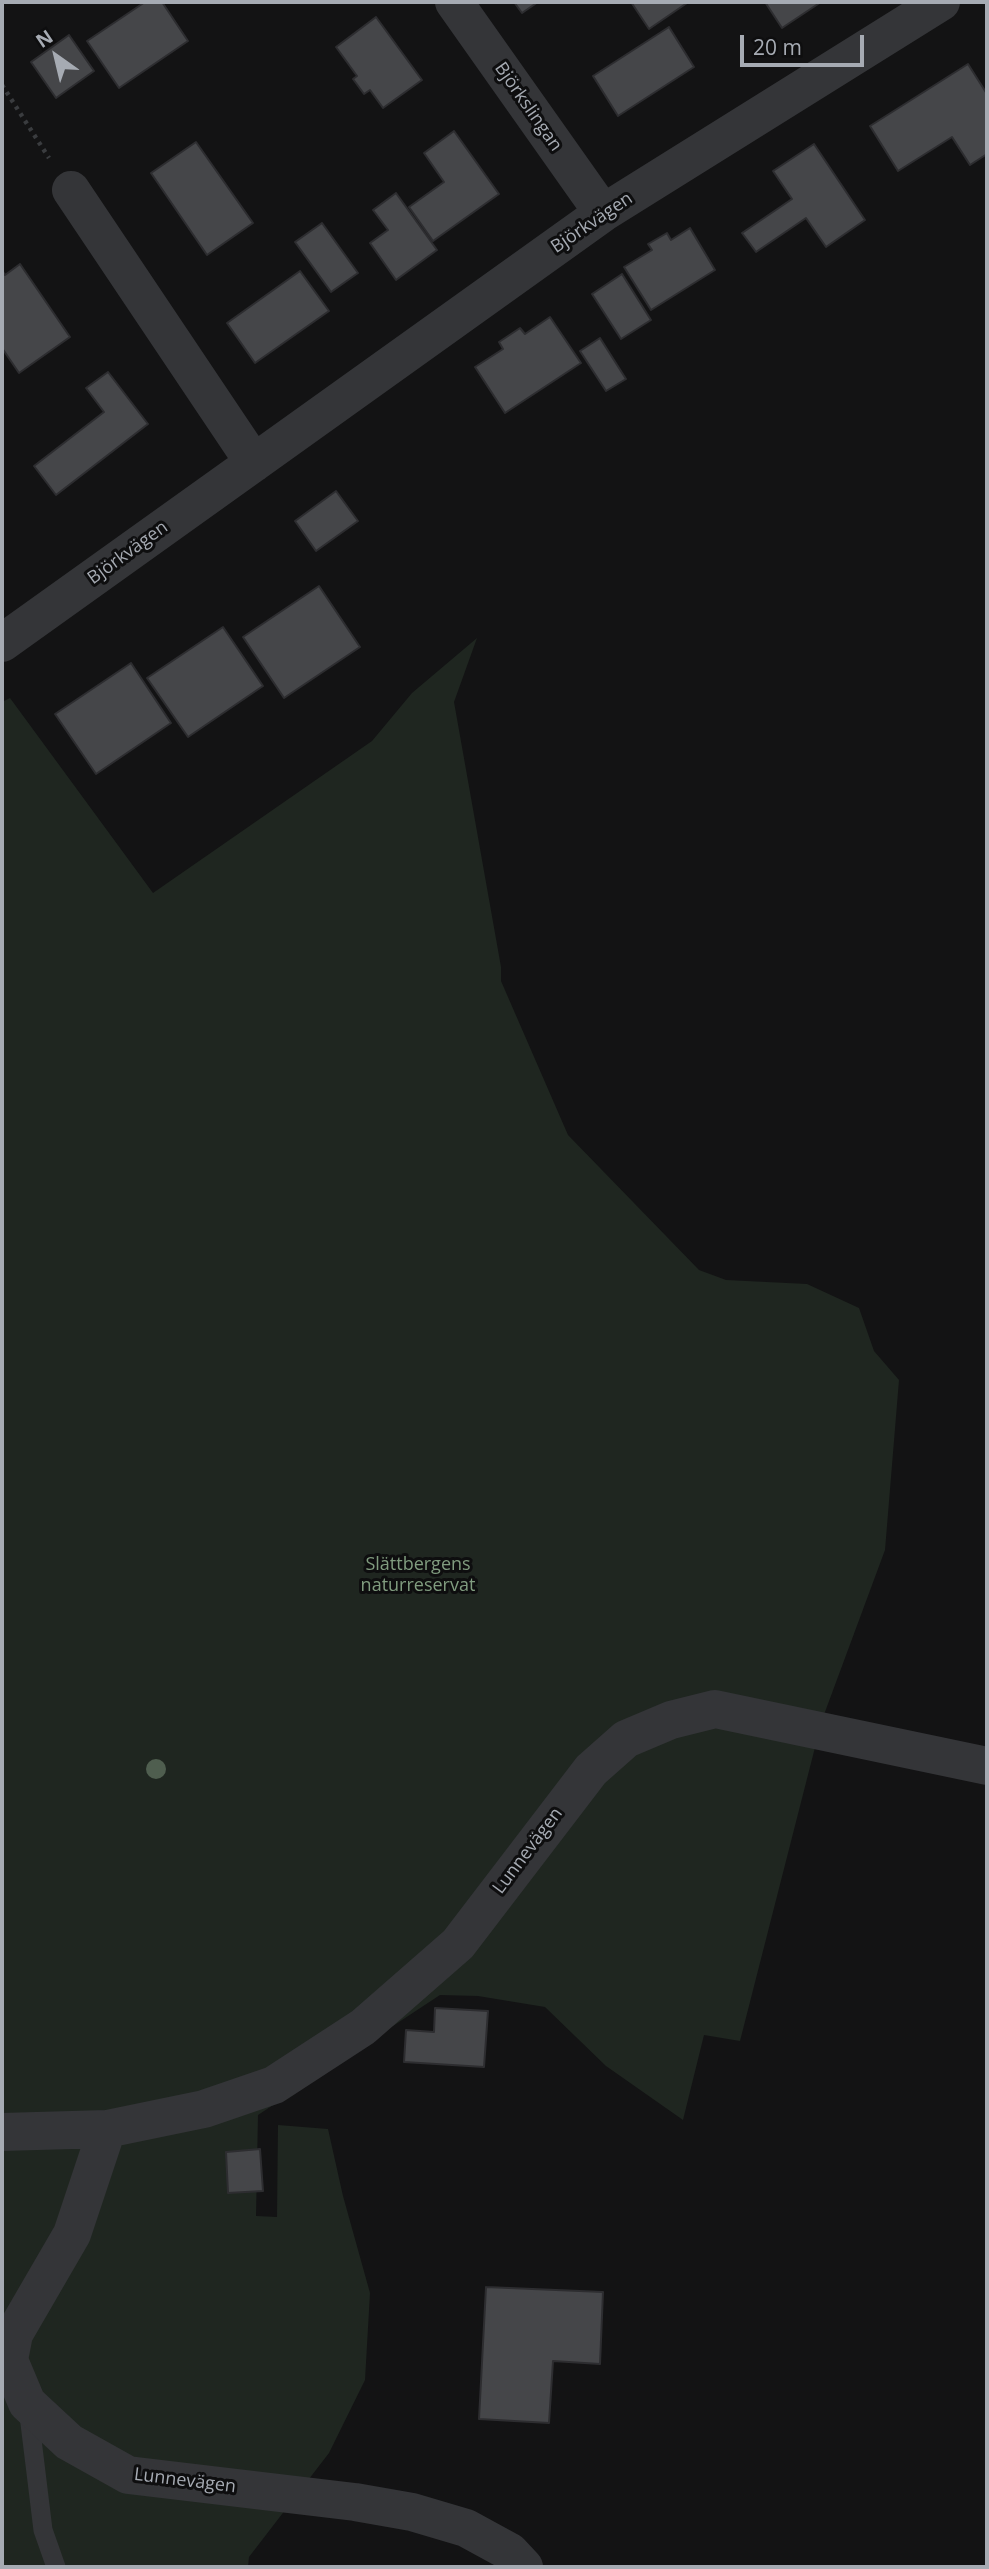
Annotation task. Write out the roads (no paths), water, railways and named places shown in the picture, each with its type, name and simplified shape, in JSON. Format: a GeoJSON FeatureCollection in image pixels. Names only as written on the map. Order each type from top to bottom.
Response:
{"type":"FeatureCollection","features":[{"type":"Feature","properties":{"kind":"street","name":"Björkslingan"},"geometry":{"type":"LineString","coordinates":[[454,2],[603,213]]}},
{"type":"Feature","properties":{"kind":"street","name":"Björkvägen"},"geometry":{"type":"LineString","coordinates":[[2,643],[603,213],[941,2]]}},
{"type":"Feature","properties":{"kind":"street"},"geometry":{"type":"LineString","coordinates":[[71,190],[254,463]]}},
{"type":"Feature","properties":{"kind":"street","name":"Lunnevägen"},"geometry":{"type":"LineString","coordinates":[[2,2132],[107,2129],[204,2109],[274,2085],[363,2027],[458,1944],[591,1770],[626,1739],[648,1729],[715,1709],[987,1766]]}},
{"type":"Feature","properties":{"kind":"street","name":"Lunnevägen"},"geometry":{"type":"LineString","coordinates":[[107,2129],[72,2234],[14,2334],[9,2360],[27,2403],[69,2442],[128,2475],[355,2501],[412,2512],[467,2528],[510,2552],[524,2567]]}},
{"type":"Feature","properties":{"kind":"lane"},"geometry":{"type":"LineString","coordinates":[[27,2403],[43,2530],[56,2567]]}},
{"type":"Feature","properties":{"kind":"park label","name":"Slättbergens naturreservat"},"geometry":{"type":"Point","coordinates":[418,1575]}}]}
